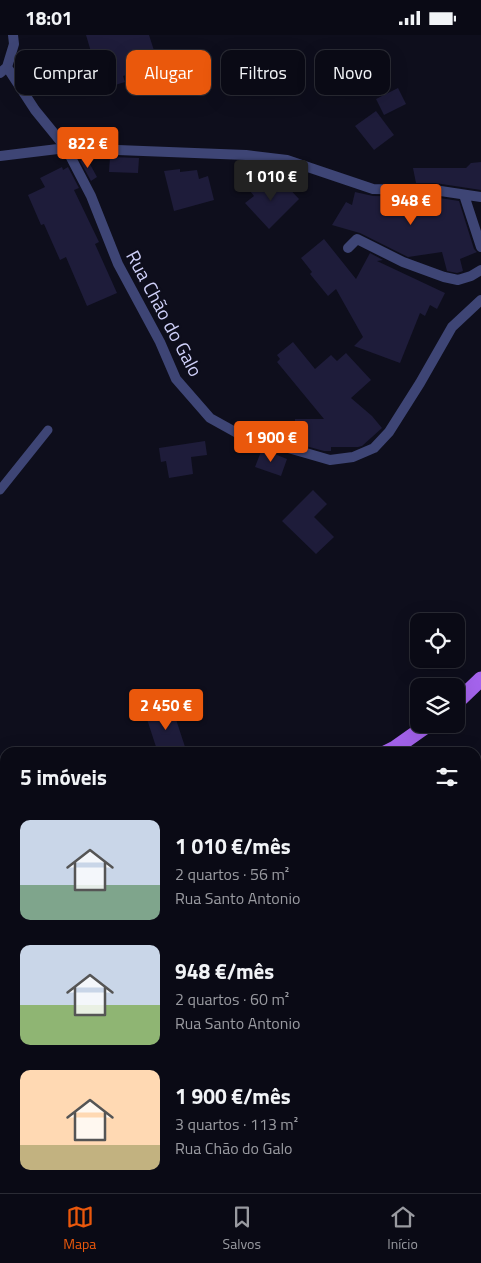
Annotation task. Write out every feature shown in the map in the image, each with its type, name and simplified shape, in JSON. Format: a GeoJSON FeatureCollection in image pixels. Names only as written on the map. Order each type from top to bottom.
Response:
{"type":"FeatureCollection","features":[{"type":"Feature","properties":{"kind":"main road"},"geometry":{"type":"LineString","coordinates":[[465,694],[481,679]]}},
{"type":"Feature","properties":{"kind":"main road"},"geometry":{"type":"LineString","coordinates":[[396,747],[416,733]]}},
{"type":"Feature","properties":{"kind":"street"},"geometry":{"type":"LineString","coordinates":[[3,70],[14,45],[13,35]]}},
{"type":"Feature","properties":{"kind":"street","name":"Rua Chão do Galo"},"geometry":{"type":"LineString","coordinates":[[3,70],[66,148],[91,196],[118,264],[160,342],[176,379],[210,418],[237,433],[330,460],[353,457],[374,448],[389,432],[452,327],[481,301]]}},
{"type":"Feature","properties":{"kind":"street"},"geometry":{"type":"LineString","coordinates":[[0,155],[66,148],[246,155],[287,160],[373,189],[434,190],[481,197]]}},
{"type":"Feature","properties":{"kind":"street"},"geometry":{"type":"LineString","coordinates":[[464,195],[481,247]]}},
{"type":"Feature","properties":{"kind":"street"},"geometry":{"type":"LineString","coordinates":[[348,248],[357,239],[403,261],[444,277],[458,280],[471,276],[481,270]]}},
{"type":"Feature","properties":{"kind":"lane"},"geometry":{"type":"LineString","coordinates":[[0,489],[48,430]]}},
{"type":"Feature","properties":{"kind":"building"},"geometry":{"type":"Polygon","coordinates":[[[86,35],[149,35],[154,50],[126,50],[126,75],[123,76],[125,82],[116,85],[116,50],[90,50],[86,35]]]}},
{"type":"Feature","properties":{"kind":"building"},"geometry":{"type":"Polygon","coordinates":[[[398,88],[406,104],[384,115],[376,99],[384,95],[390,95],[390,92],[398,88]]]}},
{"type":"Feature","properties":{"kind":"building"},"geometry":{"type":"Polygon","coordinates":[[[376,111],[394,135],[374,150],[355,126],[376,111]]]}},
{"type":"Feature","properties":{"kind":"building"},"geometry":{"type":"Polygon","coordinates":[[[86,157],[97,177],[91,181],[80,161],[86,157]]]}},
{"type":"Feature","properties":{"kind":"building"},"geometry":{"type":"Polygon","coordinates":[[[110,157],[139,158],[138,173],[109,172],[110,157]]]}},
{"type":"Feature","properties":{"kind":"building"},"geometry":{"type":"Polygon","coordinates":[[[481,162],[481,190],[435,183],[416,183],[413,168],[466,168],[471,163],[481,162]]]}},
{"type":"Feature","properties":{"kind":"building"},"geometry":{"type":"Polygon","coordinates":[[[62,167],[63,170],[68,167],[79,188],[74,190],[99,242],[95,244],[117,293],[87,306],[66,257],[60,260],[44,224],[41,225],[28,195],[45,187],[40,178],[62,167]]]}},
{"type":"Feature","properties":{"kind":"building"},"geometry":{"type":"Polygon","coordinates":[[[180,169],[180,172],[197,170],[199,179],[208,176],[214,200],[174,211],[164,171],[180,169]]]}},
{"type":"Feature","properties":{"kind":"building"},"geometry":{"type":"Polygon","coordinates":[[[263,178],[276,192],[285,184],[299,199],[269,229],[245,203],[254,196],[250,191],[263,178]]]}},
{"type":"Feature","properties":{"kind":"building"},"geometry":{"type":"Polygon","coordinates":[[[355,192],[373,196],[433,197],[459,201],[474,249],[477,252],[460,259],[463,271],[457,273],[447,271],[442,252],[408,257],[360,233],[332,225],[346,202],[352,205],[355,192]]]}},
{"type":"Feature","properties":{"kind":"building"},"geometry":{"type":"Polygon","coordinates":[[[324,239],[356,279],[370,253],[383,260],[377,261],[445,293],[437,309],[430,305],[425,316],[420,313],[400,363],[354,346],[363,337],[336,289],[328,296],[310,274],[312,272],[301,258],[324,239]]]}},
{"type":"Feature","properties":{"kind":"building"},"geometry":{"type":"Polygon","coordinates":[[[293,342],[315,369],[331,355],[337,361],[346,353],[371,380],[351,398],[372,416],[382,428],[362,446],[331,447],[331,451],[324,451],[295,443],[295,419],[324,419],[277,362],[280,359],[277,355],[293,342]]]}},
{"type":"Feature","properties":{"kind":"building"},"geometry":{"type":"Polygon","coordinates":[[[205,441],[207,455],[191,457],[193,474],[169,478],[166,461],[161,462],[159,448],[205,441]]]}},
{"type":"Feature","properties":{"kind":"building"},"geometry":{"type":"Polygon","coordinates":[[[262,449],[287,459],[281,476],[255,467],[262,449]]]}},
{"type":"Feature","properties":{"kind":"building"},"geometry":{"type":"Polygon","coordinates":[[[313,490],[327,504],[314,517],[334,537],[316,554],[282,521],[313,490]]]}},
{"type":"Feature","properties":{"kind":"building"},"geometry":{"type":"Polygon","coordinates":[[[171,704],[185,747],[156,747],[145,713],[171,704]]]}}]}
